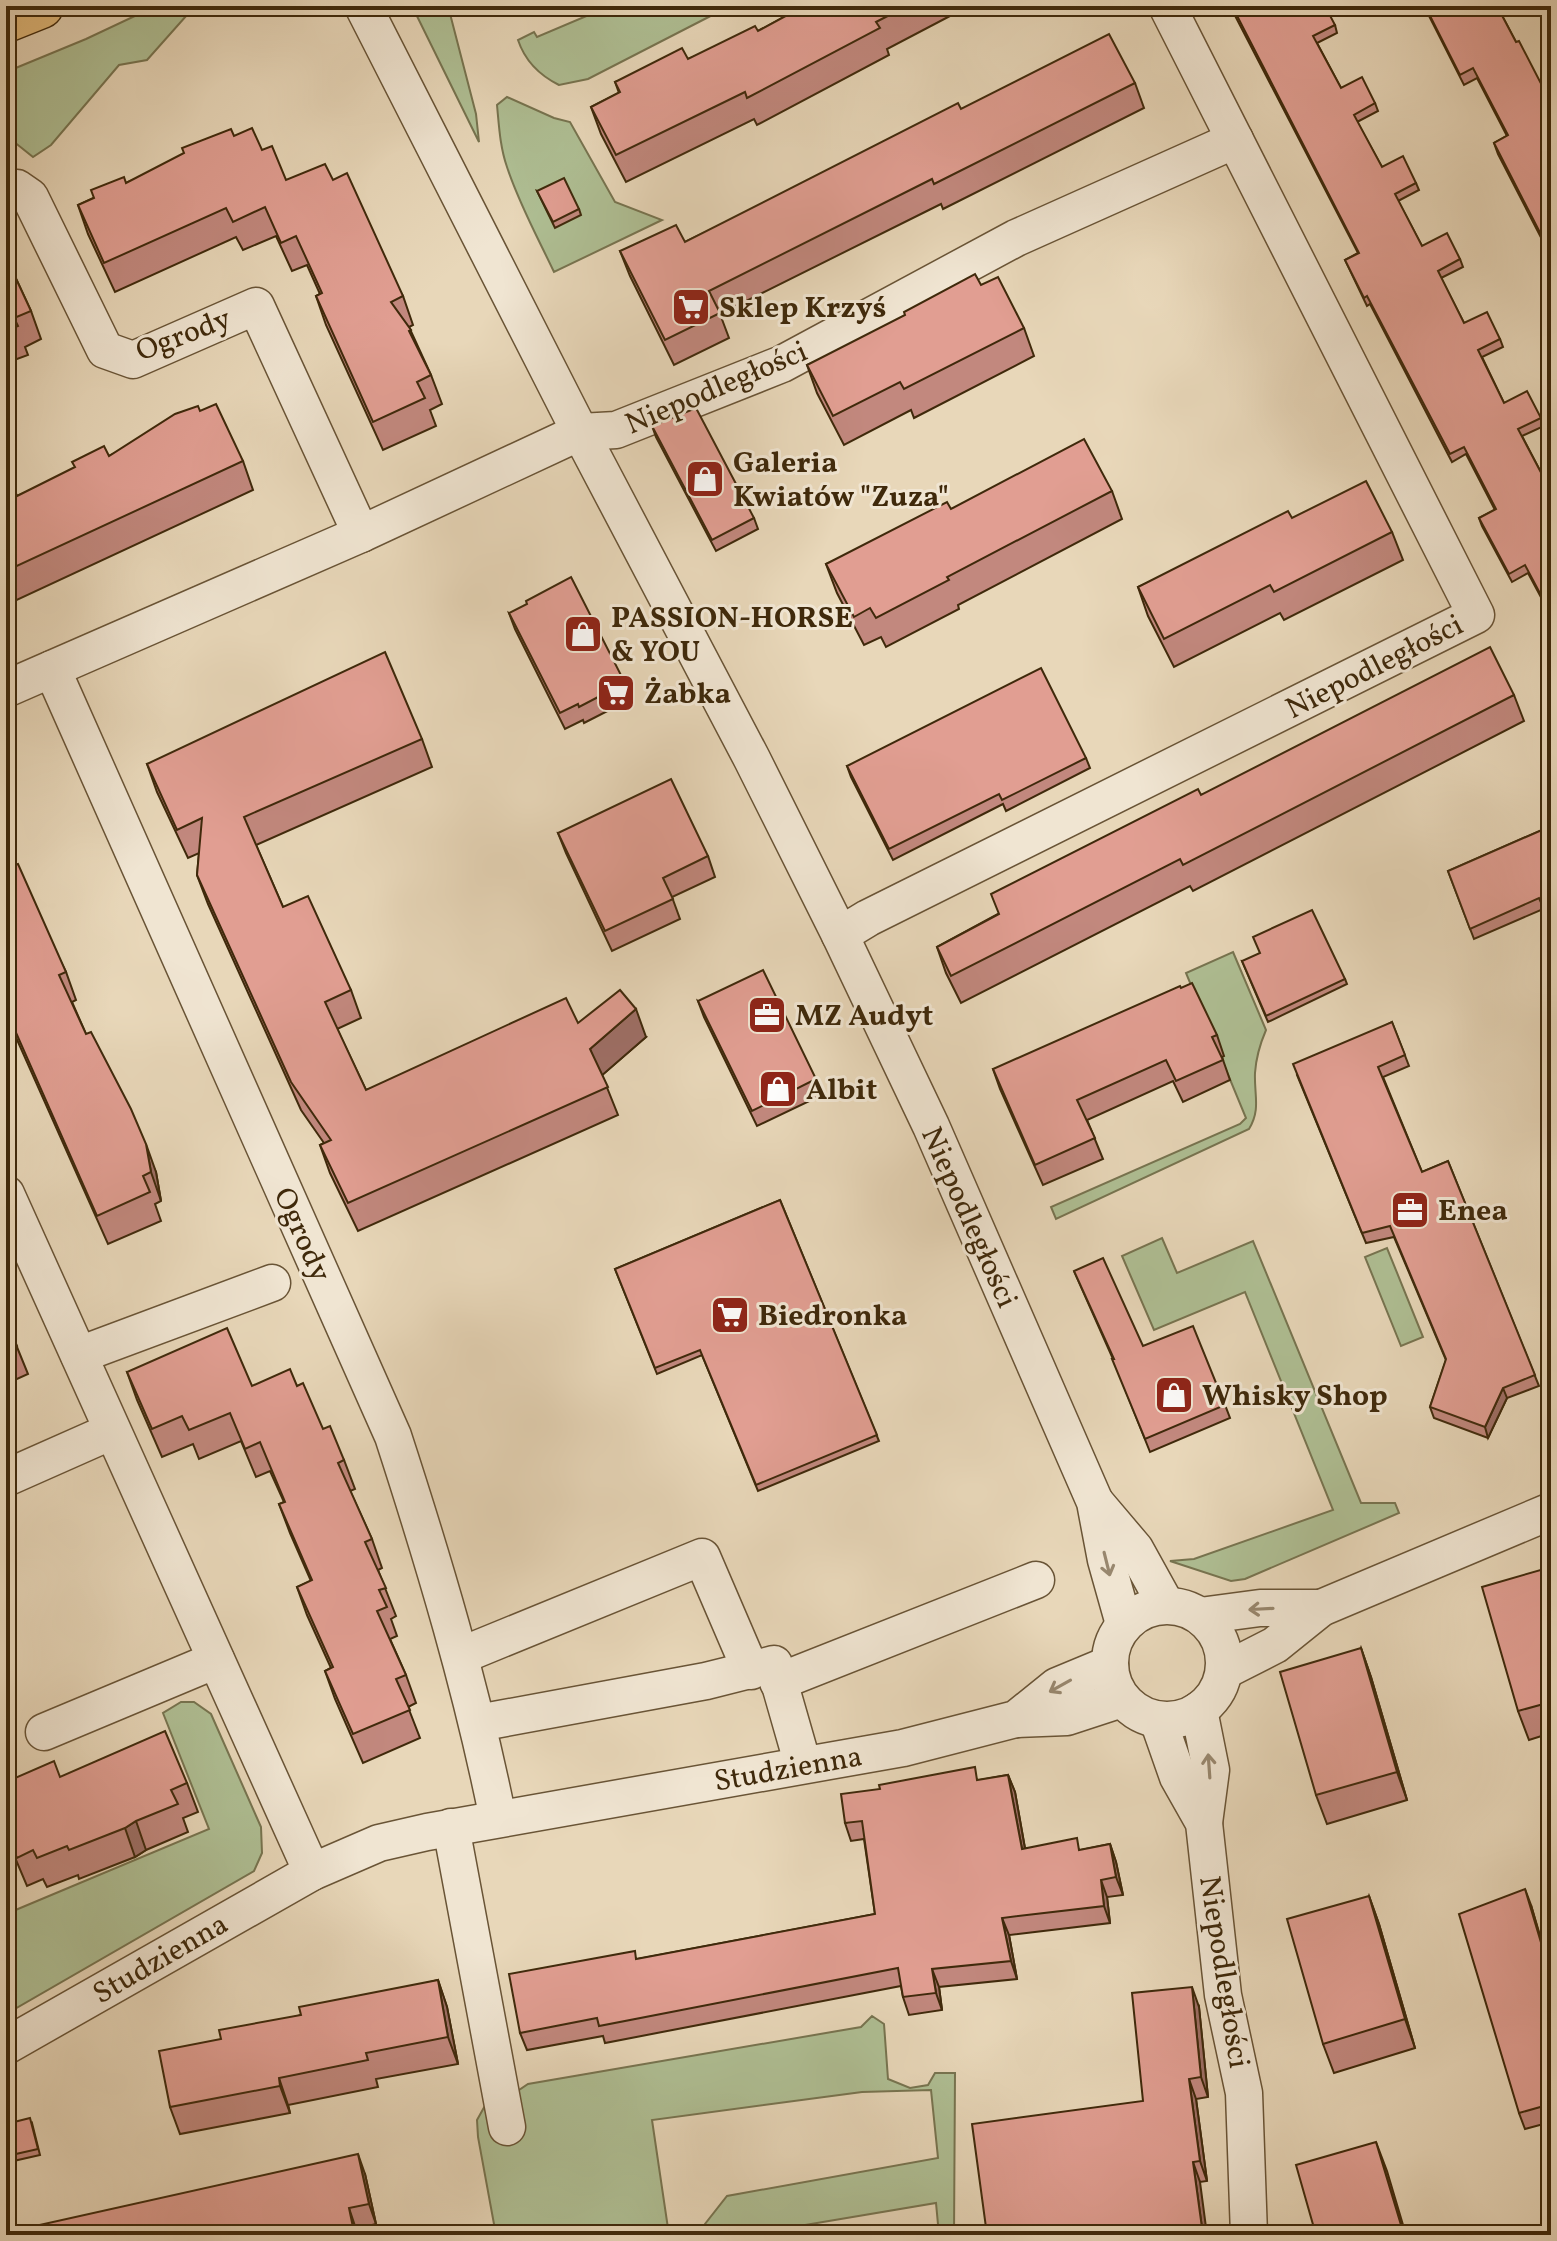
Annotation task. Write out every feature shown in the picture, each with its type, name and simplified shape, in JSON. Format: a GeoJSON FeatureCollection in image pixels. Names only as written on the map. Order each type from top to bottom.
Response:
{"type":"FeatureCollection","features":[{"type":"Feature","properties":{"kind":"main road"},"geometry":{"type":"LineString","coordinates":[[6,20],[41,6]]}},
{"type":"Feature","properties":{"kind":"street","name":"Niepodległości"},"geometry":{"type":"LineString","coordinates":[[363,6],[580,432],[745,746],[919,1101],[1095,1502],[1106,1560],[1124,1624]]}},
{"type":"Feature","properties":{"kind":"street","name":"Niepodległości"},"geometry":{"type":"LineString","coordinates":[[840,935],[868,918],[1476,615],[1167,6]]}},
{"type":"Feature","properties":{"kind":"street","name":"Niepodległości"},"geometry":{"type":"LineString","coordinates":[[580,432],[616,430],[782,364],[1016,238],[1235,140]]}},
{"type":"Feature","properties":{"kind":"street","name":"Ogrody"},"geometry":{"type":"LineString","coordinates":[[6,190],[17,188],[30,197],[105,350],[133,360],[256,306],[361,534]]}},
{"type":"Feature","properties":{"kind":"street"},"geometry":{"type":"LineString","coordinates":[[6,689],[361,534],[580,432]]}},
{"type":"Feature","properties":{"kind":"street","name":"Ogrody"},"geometry":{"type":"LineString","coordinates":[[52,669],[393,1436],[460,1656],[498,1819]]}},
{"type":"Feature","properties":{"kind":"street"},"geometry":{"type":"LineString","coordinates":[[6,1194],[312,1872]]}},
{"type":"Feature","properties":{"kind":"street","name":"Ogrody"},"geometry":{"type":"LineString","coordinates":[[79,1355],[272,1283]]}},
{"type":"Feature","properties":{"kind":"street"},"geometry":{"type":"LineString","coordinates":[[6,1478],[112,1431]]}},
{"type":"Feature","properties":{"kind":"street","name":"Niepodległości"},"geometry":{"type":"LineString","coordinates":[[1095,1502],[1135,1549],[1166,1605]]}},
{"type":"Feature","properties":{"kind":"street"},"geometry":{"type":"LineString","coordinates":[[1224,1671],[1275,1645],[1321,1608],[1551,1511]]}},
{"type":"Feature","properties":{"kind":"street"},"geometry":{"type":"LineString","coordinates":[[460,1656],[702,1557],[765,1677],[803,1765]]}},
{"type":"Feature","properties":{"kind":"street"},"geometry":{"type":"LineString","coordinates":[[478,1723],[765,1677],[1036,1580]]}},
{"type":"Feature","properties":{"kind":"street"},"geometry":{"type":"LineString","coordinates":[[1166,1605],[1181,1607],[1200,1616],[1220,1640],[1224,1655],[1219,1688],[1208,1703],[1180,1719],[1158,1720],[1136,1711],[1122,1699],[1113,1682],[1110,1664],[1112,1646],[1124,1624],[1150,1607],[1166,1605]]}},
{"type":"Feature","properties":{"kind":"street"},"geometry":{"type":"LineString","coordinates":[[1200,1616],[1260,1608],[1321,1608]]}},
{"type":"Feature","properties":{"kind":"street"},"geometry":{"type":"LineString","coordinates":[[44,1732],[216,1660]]}},
{"type":"Feature","properties":{"kind":"street","name":"Studzienna"},"geometry":{"type":"LineString","coordinates":[[6,2046],[350,1853],[379,1843],[451,1827],[903,1748],[1016,1719],[1057,1686],[1110,1664]]}},
{"type":"Feature","properties":{"kind":"street"},"geometry":{"type":"LineString","coordinates":[[1016,1719],[1067,1717],[1122,1699]]}},
{"type":"Feature","properties":{"kind":"street"},"geometry":{"type":"LineString","coordinates":[[1199,1710],[1211,1770],[1204,1823]]}},
{"type":"Feature","properties":{"kind":"street","name":"Niepodległości"},"geometry":{"type":"LineString","coordinates":[[1158,1720],[1178,1777],[1204,1823],[1223,1995],[1244,2093],[1249,2235]]}},
{"type":"Feature","properties":{"kind":"street"},"geometry":{"type":"LineString","coordinates":[[451,1827],[507,2127]]}},
{"type":"Feature","properties":{"kind":"green space"},"geometry":{"type":"Polygon","coordinates":[[[156,6],[195,6],[147,60],[119,65],[51,145],[33,157],[13,141],[6,143],[6,72],[156,6]]]}},
{"type":"Feature","properties":{"kind":"green space"},"geometry":{"type":"Polygon","coordinates":[[[412,6],[448,6],[476,114],[479,142],[412,6]]]}},
{"type":"Feature","properties":{"kind":"green space"},"geometry":{"type":"Polygon","coordinates":[[[610,6],[730,6],[588,79],[559,85],[534,67],[521,48],[518,40],[534,32],[537,37],[610,6]]]}},
{"type":"Feature","properties":{"kind":"green space"},"geometry":{"type":"Polygon","coordinates":[[[507,97],[570,122],[615,202],[662,220],[554,272],[523,208],[505,159],[497,105],[507,97]]]}},
{"type":"Feature","properties":{"kind":"green space"},"geometry":{"type":"Polygon","coordinates":[[[1233,952],[1266,1030],[1256,1062],[1256,1108],[1249,1129],[1056,1219],[1051,1207],[1240,1124],[1246,1118],[1186,973],[1233,952]]]}},
{"type":"Feature","properties":{"kind":"green space"},"geometry":{"type":"Polygon","coordinates":[[[1162,1238],[1177,1273],[1253,1241],[1361,1503],[1395,1503],[1399,1513],[1245,1579],[1231,1581],[1170,1561],[1194,1559],[1333,1510],[1245,1292],[1154,1330],[1122,1256],[1162,1238]]]}},
{"type":"Feature","properties":{"kind":"green space"},"geometry":{"type":"Polygon","coordinates":[[[1387,1248],[1423,1337],[1401,1346],[1365,1257],[1387,1248]]]}},
{"type":"Feature","properties":{"kind":"green space"},"geometry":{"type":"Polygon","coordinates":[[[181,1702],[194,1702],[211,1714],[261,1827],[262,1853],[254,1871],[6,2014],[6,1914],[209,1829],[163,1713],[181,1702]]]}},
{"type":"Feature","properties":{"kind":"green space"},"geometry":{"type":"Polygon","coordinates":[[[872,2016],[884,2024],[888,2079],[910,2088],[928,2085],[935,2073],[955,2073],[954,2235],[939,2235],[936,2203],[746,2235],[707,2235],[705,2224],[727,2196],[938,2158],[931,2090],[862,2092],[652,2120],[669,2235],[496,2235],[478,2137],[477,2120],[487,2102],[513,2094],[528,2084],[861,2027],[872,2016]]]}},
{"type":"Feature","properties":{"kind":"building"},"geometry":{"type":"Polygon","coordinates":[[[804,6],[907,6],[876,22],[880,28],[747,98],[745,92],[616,155],[591,107],[620,92],[615,82],[682,48],[688,59],[755,26],[758,31],[804,6]]]}},
{"type":"Feature","properties":{"kind":"building"},"geometry":{"type":"Polygon","coordinates":[[[1232,6],[1298,6],[1300,9],[1325,6],[1335,25],[1313,36],[1341,88],[1362,77],[1375,103],[1354,115],[1382,167],[1403,156],[1416,183],[1395,194],[1422,246],[1447,233],[1460,259],[1438,271],[1464,323],[1487,312],[1500,339],[1478,350],[1504,403],[1527,391],[1541,418],[1518,429],[1546,482],[1551,479],[1551,614],[1525,565],[1509,574],[1479,518],[1496,509],[1464,447],[1450,454],[1367,296],[1364,298],[1345,260],[1359,253],[1232,6]]]}},
{"type":"Feature","properties":{"kind":"building"},"geometry":{"type":"Polygon","coordinates":[[[1425,6],[1497,6],[1551,103],[1551,254],[1494,143],[1508,135],[1473,68],[1460,75],[1425,6]]]}},
{"type":"Feature","properties":{"kind":"building"},"geometry":{"type":"Polygon","coordinates":[[[1109,34],[1135,83],[934,184],[932,179],[709,291],[720,313],[665,340],[620,251],[676,225],[685,242],[958,103],[961,109],[1109,34]]]}},
{"type":"Feature","properties":{"kind":"building"},"geometry":{"type":"Polygon","coordinates":[[[252,128],[262,150],[272,146],[286,180],[325,164],[333,180],[347,173],[403,296],[391,302],[411,330],[431,375],[417,382],[425,398],[373,422],[316,296],[322,293],[296,236],[281,243],[265,207],[233,222],[226,208],[104,263],[78,205],[94,198],[91,190],[124,177],[126,183],[184,153],[182,148],[231,129],[234,136],[252,128]]]}},
{"type":"Feature","properties":{"kind":"building"},"geometry":{"type":"Polygon","coordinates":[[[564,178],[579,209],[553,222],[537,191],[564,178]]]}},
{"type":"Feature","properties":{"kind":"building"},"geometry":{"type":"Polygon","coordinates":[[[6,257],[31,311],[14,318],[18,326],[6,331],[6,257]]]}},
{"type":"Feature","properties":{"kind":"building"},"geometry":{"type":"Polygon","coordinates":[[[975,274],[981,285],[998,277],[1024,328],[904,389],[900,382],[833,416],[807,365],[905,315],[904,312],[975,274]]]}},
{"type":"Feature","properties":{"kind":"building"},"geometry":{"type":"Polygon","coordinates":[[[216,404],[243,461],[6,571],[6,493],[14,488],[17,496],[75,467],[72,462],[104,446],[109,456],[175,414],[198,406],[200,411],[216,404]]]}},
{"type":"Feature","properties":{"kind":"building","name":"Galeria Kwiatów \"Zuza\""},"geometry":{"type":"Polygon","coordinates":[[[696,408],[754,518],[712,540],[652,426],[696,408]]]}},
{"type":"Feature","properties":{"kind":"building"},"geometry":{"type":"Polygon","coordinates":[[[1084,439],[1112,491],[947,577],[949,580],[876,618],[870,608],[854,617],[826,564],[947,502],[951,509],[1084,439]]]}},
{"type":"Feature","properties":{"kind":"building"},"geometry":{"type":"Polygon","coordinates":[[[1366,481],[1392,532],[1274,592],[1270,585],[1164,639],[1138,587],[1288,511],[1292,518],[1366,481]]]}},
{"type":"Feature","properties":{"kind":"building"},"geometry":{"type":"Polygon","coordinates":[[[571,577],[625,683],[579,707],[578,704],[560,713],[509,613],[571,577]]]}},
{"type":"Feature","properties":{"kind":"building"},"geometry":{"type":"Polygon","coordinates":[[[1490,647],[1514,695],[1183,865],[1180,859],[951,976],[937,947],[999,914],[991,894],[1198,789],[1201,795],[1490,647]]]}},
{"type":"Feature","properties":{"kind":"building"},"geometry":{"type":"Polygon","coordinates":[[[385,652],[422,739],[244,817],[283,907],[308,896],[351,990],[325,1002],[366,1090],[566,998],[578,1023],[620,990],[636,1009],[590,1049],[608,1087],[348,1203],[320,1145],[331,1140],[291,1082],[197,875],[202,818],[177,830],[147,764],[385,652]]]}},
{"type":"Feature","properties":{"kind":"building"},"geometry":{"type":"Polygon","coordinates":[[[1041,668],[1086,758],[1002,800],[999,794],[889,849],[847,766],[1041,668]]]}},
{"type":"Feature","properties":{"kind":"building"},"geometry":{"type":"Polygon","coordinates":[[[671,779],[708,856],[663,878],[673,899],[605,931],[558,833],[671,779]]]}},
{"type":"Feature","properties":{"kind":"building"},"geometry":{"type":"Polygon","coordinates":[[[1551,826],[1551,925],[1539,898],[1470,929],[1448,871],[1551,826]]]}},
{"type":"Feature","properties":{"kind":"building"},"geometry":{"type":"Polygon","coordinates":[[[6,855],[11,866],[18,864],[66,972],[59,975],[86,1034],[91,1032],[146,1144],[151,1172],[143,1176],[150,1192],[97,1216],[6,1010],[6,855]]]}},
{"type":"Feature","properties":{"kind":"building"},"geometry":{"type":"Polygon","coordinates":[[[1312,910],[1345,979],[1266,1016],[1242,961],[1260,953],[1253,937],[1312,910]]]}},
{"type":"Feature","properties":{"kind":"building"},"geometry":{"type":"Polygon","coordinates":[[[763,970],[816,1079],[752,1111],[698,1001],[763,970]]]}},
{"type":"Feature","properties":{"kind":"building"},"geometry":{"type":"Polygon","coordinates":[[[1192,983],[1217,1035],[1212,1037],[1223,1060],[1176,1081],[1166,1060],[1077,1100],[1095,1138],[1035,1165],[993,1069],[1192,983]]]}},
{"type":"Feature","properties":{"kind":"building","name":"Enea"},"geometry":{"type":"Polygon","coordinates":[[[1392,1022],[1405,1055],[1378,1067],[1422,1172],[1448,1161],[1535,1375],[1503,1388],[1485,1427],[1430,1407],[1446,1359],[1390,1226],[1362,1233],[1293,1064],[1392,1022]]]}},
{"type":"Feature","properties":{"kind":"building","name":"Biedronka"},"geometry":{"type":"Polygon","coordinates":[[[780,1200],[877,1435],[756,1485],[700,1350],[655,1368],[615,1269],[780,1200]]]}},
{"type":"Feature","properties":{"kind":"building"},"geometry":{"type":"Polygon","coordinates":[[[1103,1258],[1143,1346],[1193,1326],[1225,1405],[1145,1439],[1114,1359],[1074,1271],[1103,1258]]]}},
{"type":"Feature","properties":{"kind":"building"},"geometry":{"type":"Polygon","coordinates":[[[6,1320],[17,1346],[6,1351],[6,1320]]]}},
{"type":"Feature","properties":{"kind":"building"},"geometry":{"type":"Polygon","coordinates":[[[227,1328],[252,1386],[290,1369],[297,1386],[303,1383],[323,1429],[330,1426],[344,1460],[338,1463],[372,1539],[365,1542],[386,1588],[379,1590],[387,1607],[377,1611],[406,1675],[396,1679],[410,1710],[353,1734],[325,1671],[333,1667],[297,1587],[312,1580],[279,1504],[285,1502],[260,1442],[245,1449],[230,1413],[189,1430],[182,1416],[152,1429],[127,1372],[227,1328]]]}},
{"type":"Feature","properties":{"kind":"building"},"geometry":{"type":"Polygon","coordinates":[[[1551,1567],[1551,1702],[1518,1711],[1482,1587],[1551,1567]]]}},
{"type":"Feature","properties":{"kind":"building"},"geometry":{"type":"Polygon","coordinates":[[[1361,1648],[1397,1772],[1316,1795],[1280,1672],[1361,1648]]]}},
{"type":"Feature","properties":{"kind":"building"},"geometry":{"type":"Polygon","coordinates":[[[165,1731],[187,1783],[171,1790],[178,1804],[69,1850],[67,1846],[37,1858],[33,1850],[17,1858],[6,1833],[6,1782],[54,1761],[60,1777],[165,1731]]]}},
{"type":"Feature","properties":{"kind":"building"},"geometry":{"type":"Polygon","coordinates":[[[975,1767],[977,1780],[1008,1775],[1022,1849],[1077,1838],[1079,1850],[1110,1844],[1116,1877],[1101,1880],[1104,1906],[1002,1918],[1011,1961],[932,1969],[936,1993],[903,1997],[898,1968],[599,2026],[597,2018],[520,2033],[509,1974],[635,1951],[636,1959],[875,1914],[862,1821],[845,1823],[841,1794],[880,1789],[879,1785],[975,1767]]]}},
{"type":"Feature","properties":{"kind":"building"},"geometry":{"type":"Polygon","coordinates":[[[1525,1889],[1551,1976],[1551,2104],[1519,2113],[1459,1914],[1525,1889]]]}},
{"type":"Feature","properties":{"kind":"building"},"geometry":{"type":"Polygon","coordinates":[[[1369,1896],[1405,2019],[1323,2044],[1287,1919],[1369,1896]]]}},
{"type":"Feature","properties":{"kind":"building"},"geometry":{"type":"Polygon","coordinates":[[[438,1980],[448,2037],[366,2053],[368,2060],[279,2078],[280,2086],[170,2107],[159,2051],[221,2039],[219,2030],[301,2015],[299,2007],[438,1980]]]}},
{"type":"Feature","properties":{"kind":"building"},"geometry":{"type":"Polygon","coordinates":[[[1192,1987],[1201,2077],[1189,2079],[1200,2161],[1193,2162],[1203,2235],[987,2235],[972,2124],[1143,2101],[1132,1993],[1192,1987]]]}},
{"type":"Feature","properties":{"kind":"building"},"geometry":{"type":"Polygon","coordinates":[[[30,2118],[38,2149],[7,2156],[6,2124],[30,2118]]]}},
{"type":"Feature","properties":{"kind":"building"},"geometry":{"type":"Polygon","coordinates":[[[1376,2142],[1404,2235],[1316,2235],[1296,2165],[1376,2142]]]}},
{"type":"Feature","properties":{"kind":"building"},"geometry":{"type":"Polygon","coordinates":[[[358,2154],[369,2204],[349,2208],[354,2232],[288,2235],[286,2227],[250,2235],[37,2235],[35,2226],[358,2154]]]}},
{"type":"Feature","properties":{"kind":"place","name":"Sklep Krzyś"},"geometry":{"type":"Point","coordinates":[691,307]}},
{"type":"Feature","properties":{"kind":"place","name":"Galeria Kwiatów \"Zuza\""},"geometry":{"type":"Point","coordinates":[705,479]}},
{"type":"Feature","properties":{"kind":"place","name":"PASSION-HORSE & YOU"},"geometry":{"type":"Point","coordinates":[583,634]}},
{"type":"Feature","properties":{"kind":"place","name":"Żabka"},"geometry":{"type":"Point","coordinates":[616,693]}},
{"type":"Feature","properties":{"kind":"place","name":"MZ Audyt"},"geometry":{"type":"Point","coordinates":[767,1015]}},
{"type":"Feature","properties":{"kind":"place","name":"Albit"},"geometry":{"type":"Point","coordinates":[778,1089]}},
{"type":"Feature","properties":{"kind":"place","name":"Enea"},"geometry":{"type":"Point","coordinates":[1410,1210]}},
{"type":"Feature","properties":{"kind":"place","name":"Biedronka"},"geometry":{"type":"Point","coordinates":[730,1315]}},
{"type":"Feature","properties":{"kind":"place","name":"Whisky Shop"},"geometry":{"type":"Point","coordinates":[1174,1395]}}]}
